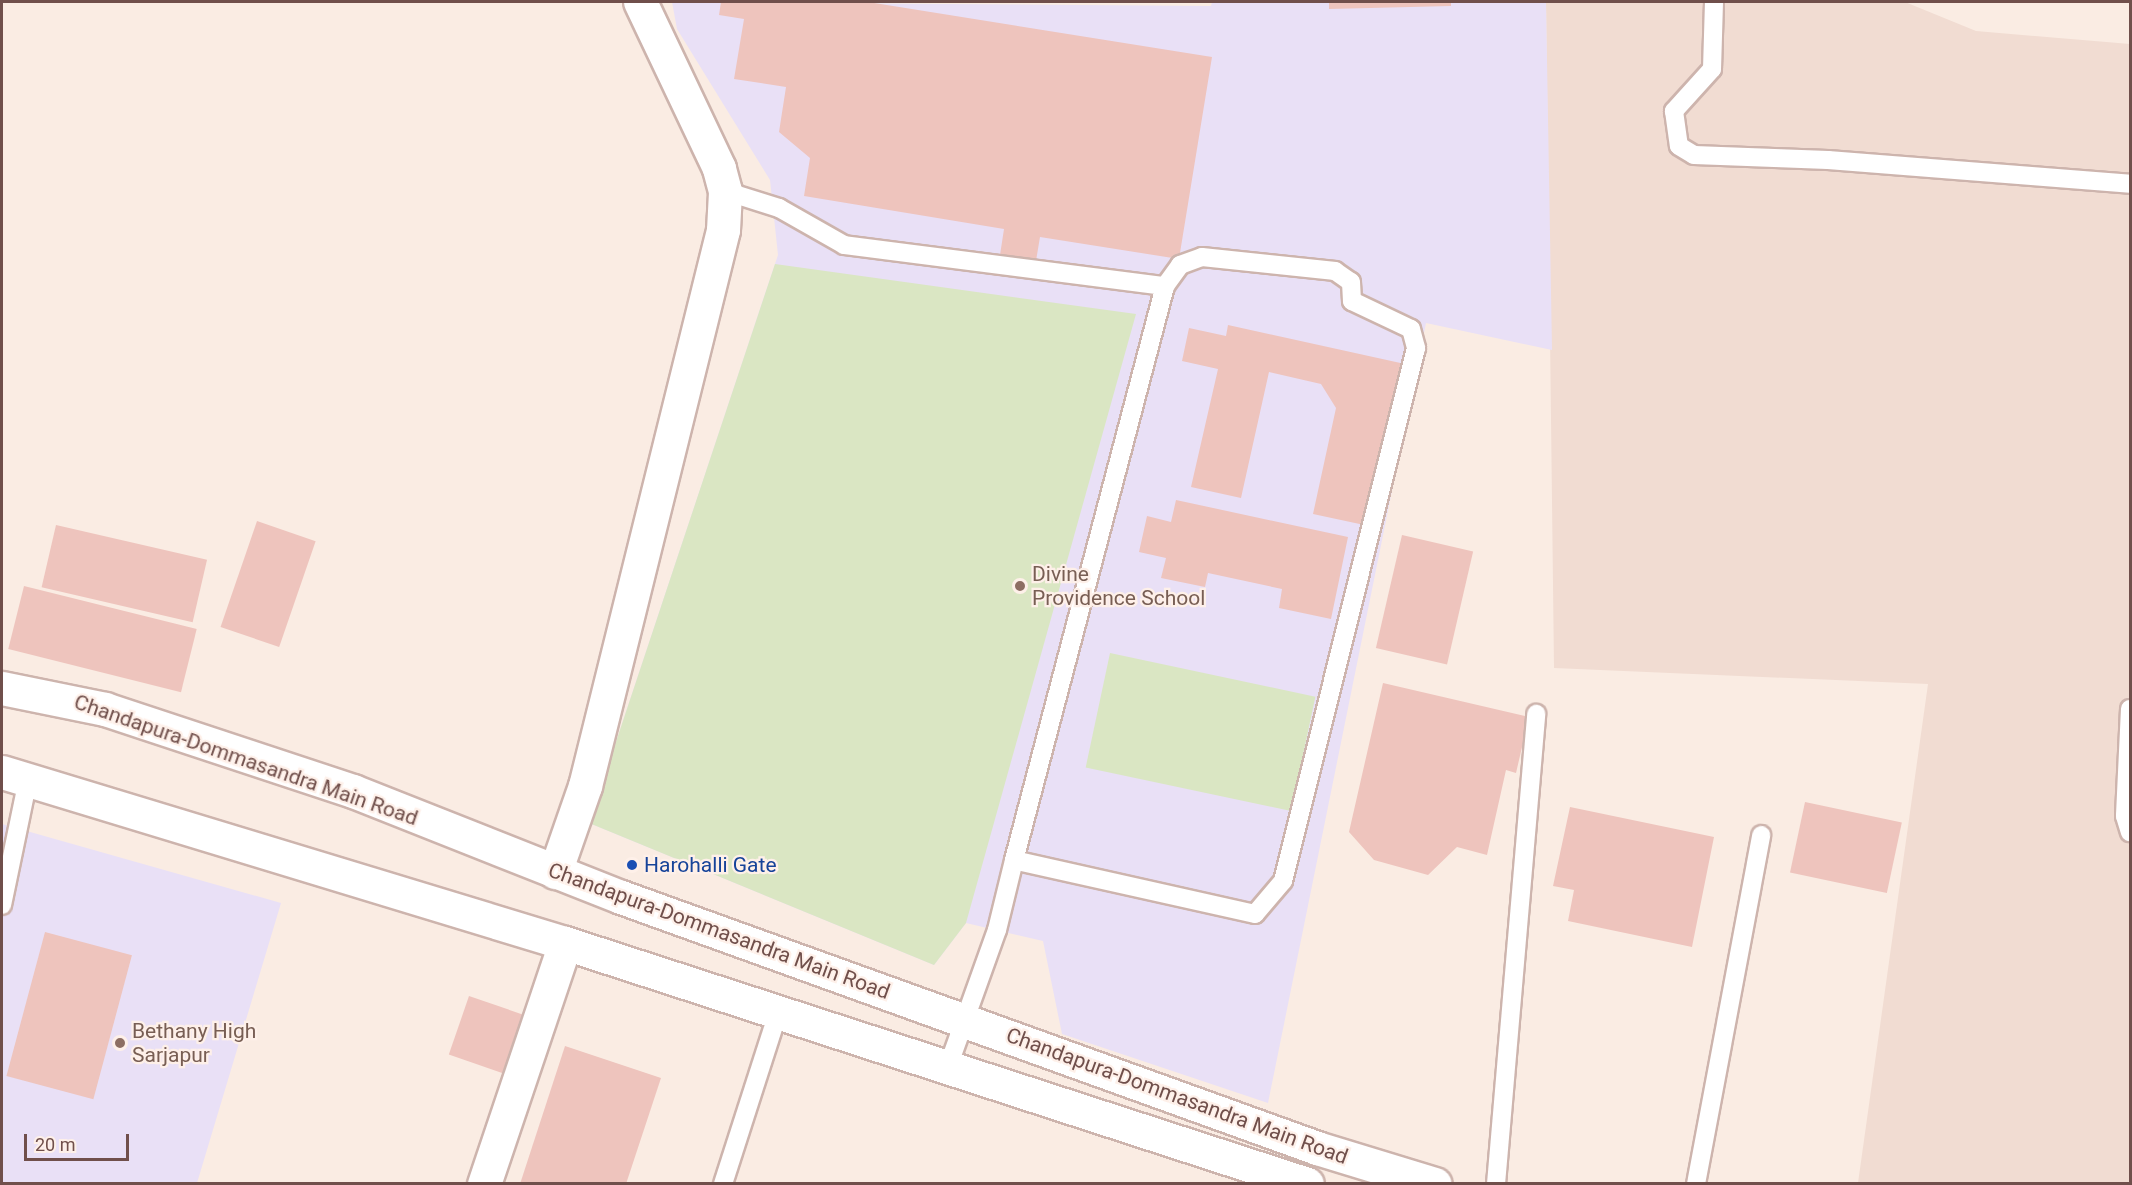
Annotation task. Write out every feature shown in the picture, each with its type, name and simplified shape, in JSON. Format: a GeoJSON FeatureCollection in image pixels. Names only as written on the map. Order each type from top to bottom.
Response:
{"type":"FeatureCollection","features":[{"type":"Feature","properties":{"kind":"main road"},"geometry":{"type":"LineString","coordinates":[[555,872],[593,751],[723,230],[725,191],[640,2]]}},
{"type":"Feature","properties":{"kind":"main road","name":"Chandapura-Dommasandra Main Road"},"geometry":{"type":"LineString","coordinates":[[2,688],[105,709],[353,791],[555,872],[1317,1148],[1435,1184]]}},
{"type":"Feature","properties":{"kind":"main road","name":"Chandapura-Dommasandra Main Road"},"geometry":{"type":"LineString","coordinates":[[15,776],[779,1010],[949,1064],[1307,1184]]}},
{"type":"Feature","properties":{"kind":"main road"},"geometry":{"type":"LineString","coordinates":[[484,1184],[565,943]]}},
{"type":"Feature","properties":{"kind":"lane"},"geometry":{"type":"LineString","coordinates":[[1714,2],[1712,69],[1674,111],[1679,146],[1694,155],[1828,160],[2130,184]]}},
{"type":"Feature","properties":{"kind":"lane"},"geometry":{"type":"LineString","coordinates":[[725,191],[778,208],[844,245],[1165,286]]}},
{"type":"Feature","properties":{"kind":"lane"},"geometry":{"type":"LineString","coordinates":[[949,1064],[997,930],[1014,860],[1165,286],[1180,264],[1202,257],[1335,272],[1352,282],[1352,301],[1411,329],[1416,348],[1283,880],[1255,914],[1014,860]]}},
{"type":"Feature","properties":{"kind":"lane"},"geometry":{"type":"LineString","coordinates":[[2130,709],[2125,816],[2130,832]]}},
{"type":"Feature","properties":{"kind":"lane"},"geometry":{"type":"LineString","coordinates":[[1496,1184],[1536,714]]}},
{"type":"Feature","properties":{"kind":"lane"},"geometry":{"type":"LineString","coordinates":[[2,905],[15,776]]}},
{"type":"Feature","properties":{"kind":"lane"},"geometry":{"type":"LineString","coordinates":[[1696,1184],[1761,835]]}},
{"type":"Feature","properties":{"kind":"lane"},"geometry":{"type":"LineString","coordinates":[[723,1184],[779,1010]]}},
{"type":"Feature","properties":{"kind":"shaded area","name":"Divine Providence School"},"geometry":{"type":"Polygon","coordinates":[[[672,2],[1211,6],[1212,2],[1546,2],[1552,350],[1426,323],[1268,1103],[1062,1034],[1043,941],[966,923],[934,965],[589,823],[778,255],[770,180],[677,29],[672,2]]]}},
{"type":"Feature","properties":{"kind":"shaded area"},"geometry":{"type":"Polygon","coordinates":[[[1546,2],[1905,2],[1976,31],[2130,44],[2130,1183],[1858,1183],[1928,684],[1554,668],[1546,2]]]}},
{"type":"Feature","properties":{"kind":"shaded area","name":"Bethany High Sarjapur"},"geometry":{"type":"Polygon","coordinates":[[[2,824],[281,903],[197,1183],[2,1183],[2,824]]]}},
{"type":"Feature","properties":{"kind":"green space"},"geometry":{"type":"Polygon","coordinates":[[[775,264],[1136,314],[966,923],[934,965],[589,823],[775,264]]]}},
{"type":"Feature","properties":{"kind":"green space"},"geometry":{"type":"Polygon","coordinates":[[[1110,653],[1315,697],[1291,811],[1086,767],[1110,653]]]}},
{"type":"Feature","properties":{"kind":"building"},"geometry":{"type":"Polygon","coordinates":[[[721,2],[868,2],[1212,57],[1179,259],[1040,237],[1036,261],[1000,255],[1004,229],[804,196],[810,158],[779,132],[786,87],[734,79],[744,19],[719,15],[721,2]]]}},
{"type":"Feature","properties":{"kind":"building"},"geometry":{"type":"Polygon","coordinates":[[[1329,2],[1451,2],[1451,6],[1329,9],[1329,2]]]}},
{"type":"Feature","properties":{"kind":"building"},"geometry":{"type":"Polygon","coordinates":[[[1228,325],[1405,364],[1369,526],[1313,514],[1336,408],[1321,384],[1269,372],[1241,498],[1191,487],[1218,369],[1182,361],[1189,328],[1226,336],[1228,325]]]}},
{"type":"Feature","properties":{"kind":"building"},"geometry":{"type":"Polygon","coordinates":[[[1176,500],[1348,537],[1331,619],[1279,608],[1282,589],[1208,573],[1205,587],[1161,578],[1166,558],[1139,552],[1147,516],[1171,522],[1176,500]]]}},
{"type":"Feature","properties":{"kind":"building"},"geometry":{"type":"Polygon","coordinates":[[[257,521],[316,541],[279,647],[221,627],[257,521]]]}},
{"type":"Feature","properties":{"kind":"building"},"geometry":{"type":"Polygon","coordinates":[[[56,525],[207,560],[193,622],[42,587],[56,525]]]}},
{"type":"Feature","properties":{"kind":"building"},"geometry":{"type":"Polygon","coordinates":[[[1402,535],[1473,551],[1447,664],[1376,648],[1402,535]]]}},
{"type":"Feature","properties":{"kind":"building"},"geometry":{"type":"Polygon","coordinates":[[[24,586],[197,629],[181,692],[8,649],[24,586]]]}},
{"type":"Feature","properties":{"kind":"building"},"geometry":{"type":"Polygon","coordinates":[[[1383,683],[1529,717],[1516,773],[1506,770],[1487,855],[1457,847],[1428,875],[1374,860],[1349,832],[1383,683]]]}},
{"type":"Feature","properties":{"kind":"building"},"geometry":{"type":"Polygon","coordinates":[[[1805,802],[1902,823],[1887,893],[1790,872],[1805,802]]]}},
{"type":"Feature","properties":{"kind":"building"},"geometry":{"type":"Polygon","coordinates":[[[1570,807],[1714,837],[1692,947],[1568,921],[1574,890],[1553,886],[1570,807]]]}},
{"type":"Feature","properties":{"kind":"building"},"geometry":{"type":"Polygon","coordinates":[[[45,932],[132,955],[93,1099],[6,1076],[45,932]]]}},
{"type":"Feature","properties":{"kind":"building"},"geometry":{"type":"Polygon","coordinates":[[[469,996],[530,1017],[510,1076],[449,1055],[469,996]]]}},
{"type":"Feature","properties":{"kind":"building"},"geometry":{"type":"Polygon","coordinates":[[[565,1046],[661,1078],[626,1184],[520,1184],[565,1046]]]}},
{"type":"Feature","properties":{"kind":"place","name":"Divine Providence School"},"geometry":{"type":"Point","coordinates":[1020,586]}},
{"type":"Feature","properties":{"kind":"place","name":"Harohalli Gate"},"geometry":{"type":"Point","coordinates":[632,865]}},
{"type":"Feature","properties":{"kind":"place","name":"Bethany High Sarjapur"},"geometry":{"type":"Point","coordinates":[120,1043]}}]}
